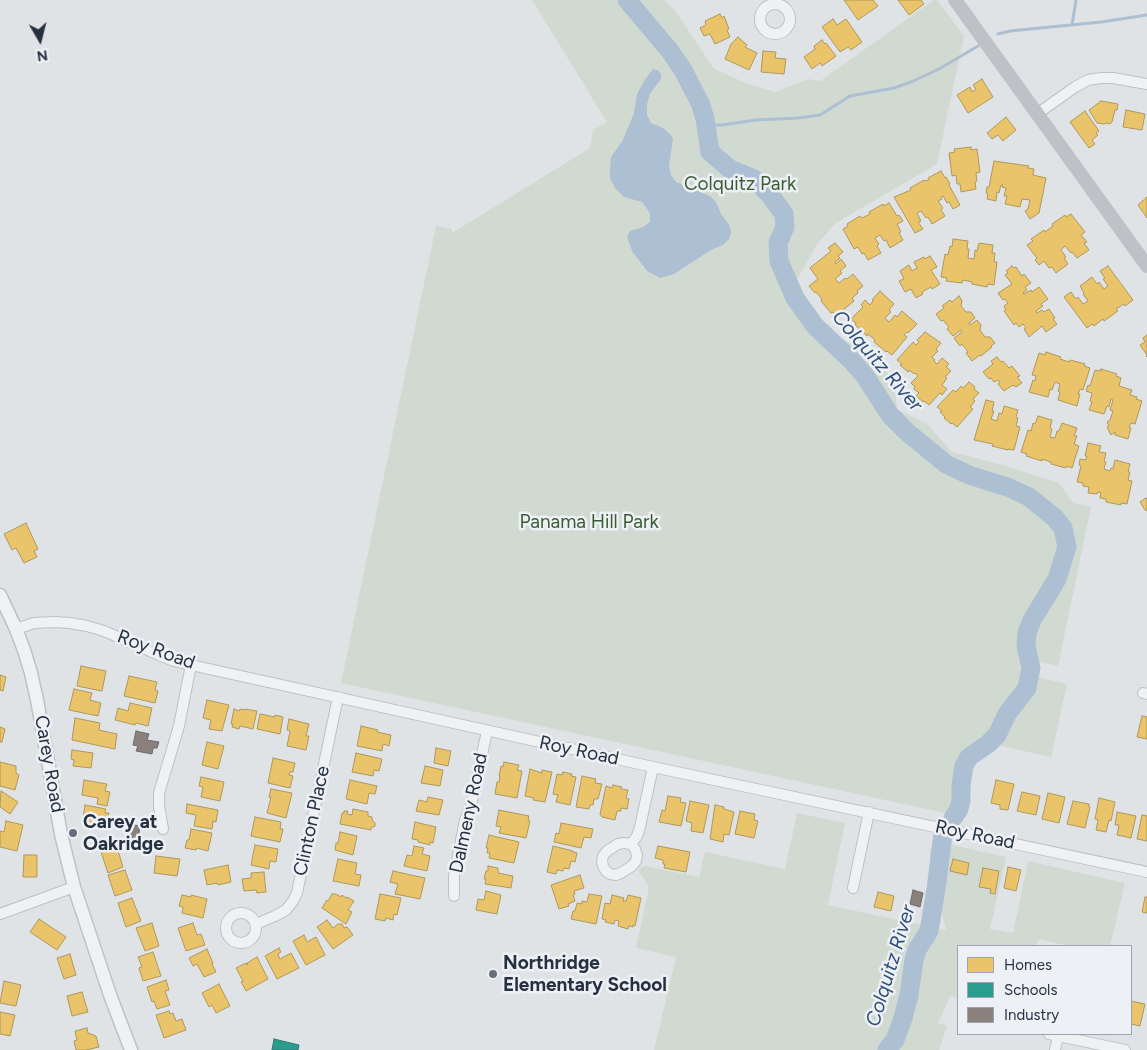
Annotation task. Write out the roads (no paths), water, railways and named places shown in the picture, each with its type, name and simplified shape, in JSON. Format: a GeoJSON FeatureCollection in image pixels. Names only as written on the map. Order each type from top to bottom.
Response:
{"type":"FeatureCollection","features":[{"type":"Feature","properties":{"kind":"main road"},"geometry":{"type":"LineString","coordinates":[[955,0],[1147,266]]}},
{"type":"Feature","properties":{"kind":"street"},"geometry":{"type":"LineString","coordinates":[[1037,114],[1088,80],[1113,78],[1147,84]]}},
{"type":"Feature","properties":{"kind":"street","name":"Carey Road"},"geometry":{"type":"LineString","coordinates":[[0,595],[16,629],[31,673],[61,834],[74,887],[110,995],[131,1050]]}},
{"type":"Feature","properties":{"kind":"street","name":"Roy Road"},"geometry":{"type":"LineString","coordinates":[[16,629],[34,623],[55,622],[88,626],[167,658],[191,665],[653,767],[1147,872]]}},
{"type":"Feature","properties":{"kind":"street"},"geometry":{"type":"LineString","coordinates":[[162,829],[159,806],[160,793],[179,726],[191,665]]}},
{"type":"Feature","properties":{"kind":"street","name":"Clinton Place"},"geometry":{"type":"LineString","coordinates":[[256,924],[286,910],[297,893],[338,697]]}},
{"type":"Feature","properties":{"kind":"street","name":"Dalmeny Road"},"geometry":{"type":"LineString","coordinates":[[454,896],[454,876],[465,820],[471,806],[487,731]]}},
{"type":"Feature","properties":{"kind":"street"},"geometry":{"type":"LineString","coordinates":[[631,844],[637,836],[640,826],[653,767]]}},
{"type":"Feature","properties":{"kind":"street"},"geometry":{"type":"LineString","coordinates":[[853,888],[869,812]]}},
{"type":"Feature","properties":{"kind":"street"},"geometry":{"type":"LineString","coordinates":[[0,914],[74,887]]}},
{"type":"Feature","properties":{"kind":"street"},"geometry":{"type":"LineString","coordinates":[[1055,1050],[1054,1035],[1125,1050]]}},
{"type":"Feature","properties":{"kind":"water"},"geometry":{"type":"Polygon","coordinates":[[[653,69],[658,70],[661,74],[661,79],[650,94],[647,104],[647,115],[651,123],[663,128],[673,139],[669,166],[671,175],[676,182],[710,196],[716,202],[731,232],[729,239],[723,245],[711,250],[674,274],[660,278],[647,271],[632,251],[627,237],[630,231],[643,227],[650,222],[650,213],[642,202],[624,197],[615,188],[610,178],[611,157],[623,140],[634,113],[637,94],[653,69]]]}},
{"type":"Feature","properties":{"kind":"waterway","name":"Colquitz River"},"geometry":{"type":"LineString","coordinates":[[627,0],[670,51],[683,70],[701,105],[710,152],[730,169],[754,179],[770,195],[784,214],[785,227],[778,243],[779,261],[795,298],[815,326],[865,376],[890,415],[907,432],[946,464],[969,475],[1010,488],[1029,497],[1055,518],[1063,528],[1067,547],[1057,579],[1032,620],[1027,633],[1026,646],[1031,668],[1027,688],[1007,714],[997,735],[988,744],[969,757],[964,766],[959,809],[953,818]]}},
{"type":"Feature","properties":{"kind":"waterway"},"geometry":{"type":"LineString","coordinates":[[1072,25],[1076,0]]}},
{"type":"Feature","properties":{"kind":"waterway"},"geometry":{"type":"LineString","coordinates":[[998,34],[1147,15]]}},
{"type":"Feature","properties":{"kind":"waterway"},"geometry":{"type":"LineString","coordinates":[[706,125],[820,115],[850,96],[894,88],[911,82],[939,69],[978,46]]}},
{"type":"Feature","properties":{"kind":"waterway","name":"Colquitz River"},"geometry":{"type":"LineString","coordinates":[[887,1050],[895,1040],[903,1018],[917,950],[929,931],[943,834]]}},
{"type":"Feature","properties":{"kind":"place","name":"Carey at Oakridge"},"geometry":{"type":"Point","coordinates":[73,833]}},
{"type":"Feature","properties":{"kind":"place","name":"Northridge Elementary School"},"geometry":{"type":"Point","coordinates":[493,974]}},
{"type":"Feature","properties":{"kind":"park label","name":"Colquitz Park"},"geometry":{"type":"Point","coordinates":[740,184]}},
{"type":"Feature","properties":{"kind":"park label","name":"Panama Hill Park"},"geometry":{"type":"Point","coordinates":[589,522]}}]}
